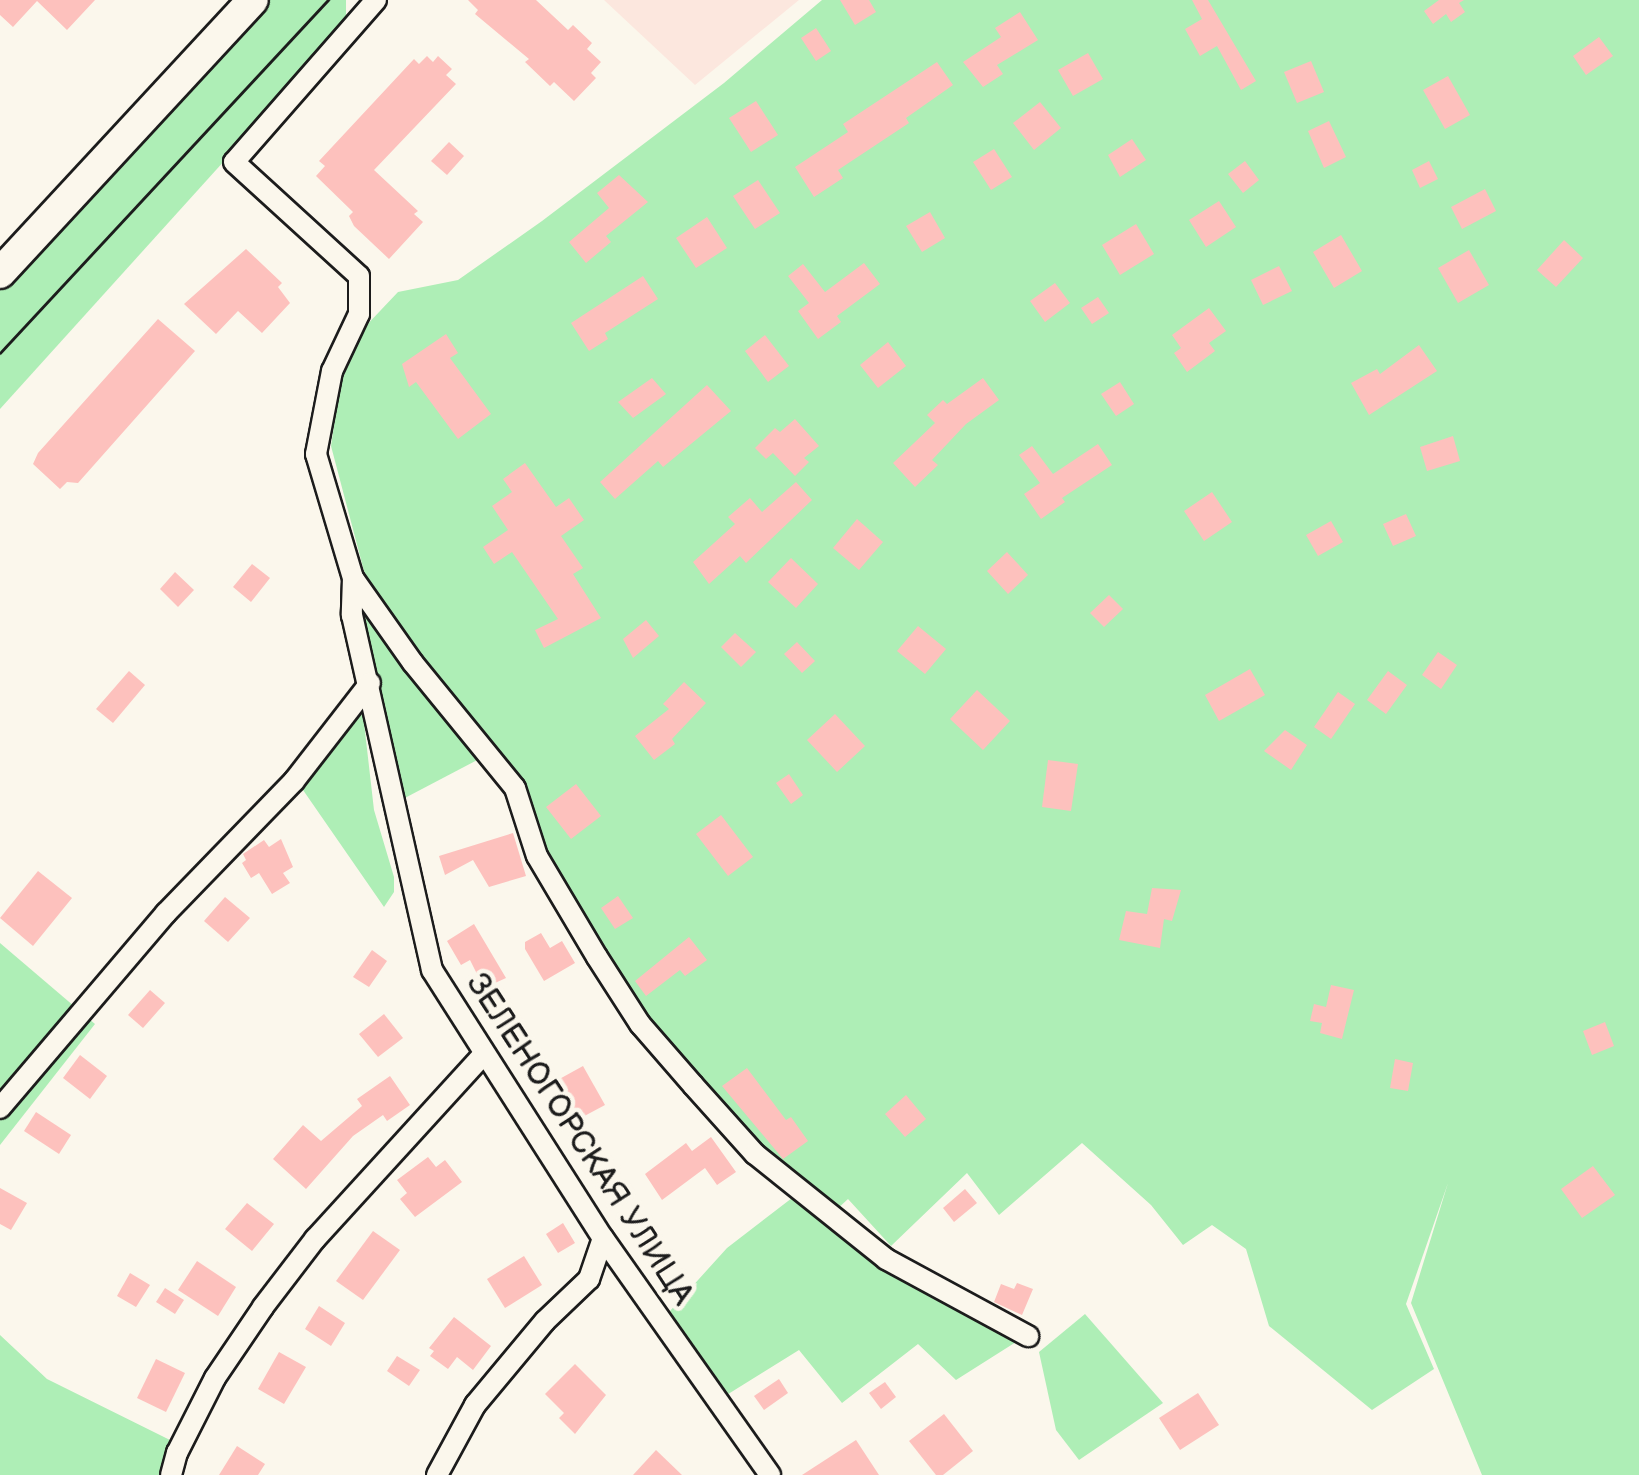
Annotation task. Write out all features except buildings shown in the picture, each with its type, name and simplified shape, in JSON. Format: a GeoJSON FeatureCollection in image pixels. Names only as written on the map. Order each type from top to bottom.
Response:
{"type":"FeatureCollection","features":[{"type":"Feature","properties":{"kind":"street"},"geometry":{"type":"LineString","coordinates":[[0,274],[253,0]]}},
{"type":"Feature","properties":{"kind":"street"},"geometry":{"type":"LineString","coordinates":[[376,0],[234,162],[359,276],[359,314],[332,371],[316,454],[353,578],[413,663],[515,788],[537,856],[640,1024],[693,1085],[755,1154],[886,1259],[1028,1336]]}},
{"type":"Feature","properties":{"kind":"street","name":"ЗЕЛЕНОГОРСКАЯ УЛИЦА"},"geometry":{"type":"LineString","coordinates":[[353,578],[352,615],[370,683],[408,880],[432,970],[603,1238],[769,1475]]}},
{"type":"Feature","properties":{"kind":"street"},"geometry":{"type":"LineString","coordinates":[[0,1108],[166,913],[294,781],[370,683]]}},
{"type":"Feature","properties":{"kind":"street"},"geometry":{"type":"LineString","coordinates":[[172,1475],[176,1453],[215,1378],[263,1307],[315,1239],[483,1055]]}},
{"type":"Feature","properties":{"kind":"street"},"geometry":{"type":"LineString","coordinates":[[437,1475],[475,1405],[545,1321],[589,1279],[603,1238]]}},
{"type":"Feature","properties":{"kind":"shaded area"},"geometry":{"type":"Polygon","coordinates":[[[604,0],[799,0],[695,85],[604,0]]]}},
{"type":"Feature","properties":{"kind":"green space"},"geometry":{"type":"Polygon","coordinates":[[[268,0],[346,0],[346,15],[339,34],[0,409],[0,290],[268,0]]]}},
{"type":"Feature","properties":{"kind":"green space"},"geometry":{"type":"Polygon","coordinates":[[[822,0],[1639,0],[1639,1475],[1482,1475],[1411,1303],[1448,1183],[1406,1304],[1434,1369],[1372,1410],[1269,1326],[1246,1249],[1212,1225],[1183,1245],[1151,1205],[1082,1143],[999,1215],[967,1173],[891,1246],[848,1199],[835,1211],[785,1174],[656,1035],[602,951],[532,824],[376,597],[364,571],[331,446],[340,385],[362,330],[398,292],[458,280],[542,221],[724,83],[822,0]]]}},
{"type":"Feature","properties":{"kind":"green space"},"geometry":{"type":"Polygon","coordinates":[[[369,606],[483,757],[401,800],[360,622],[363,610],[369,606]]]}},
{"type":"Feature","properties":{"kind":"green space"},"geometry":{"type":"Polygon","coordinates":[[[363,714],[374,810],[394,877],[394,892],[384,907],[303,790],[353,717],[363,714]]]}},
{"type":"Feature","properties":{"kind":"green space"},"geometry":{"type":"Polygon","coordinates":[[[0,943],[95,1024],[0,1145],[0,943]]]}},
{"type":"Feature","properties":{"kind":"green space"},"geometry":{"type":"Polygon","coordinates":[[[792,1198],[882,1270],[1004,1329],[1016,1342],[956,1380],[918,1344],[842,1403],[799,1350],[725,1396],[670,1311],[727,1248],[792,1198]]]}},
{"type":"Feature","properties":{"kind":"green space"},"geometry":{"type":"Polygon","coordinates":[[[1085,1314],[1163,1403],[1079,1460],[1056,1430],[1039,1352],[1085,1314]]]}},
{"type":"Feature","properties":{"kind":"green space"},"geometry":{"type":"Polygon","coordinates":[[[0,1335],[47,1379],[170,1440],[162,1475],[0,1475],[0,1335]]]}},
{"type":"Feature","properties":{"kind":"tram line"},"geometry":{"type":"LineString","coordinates":[[0,353],[328,0]]}}]}
